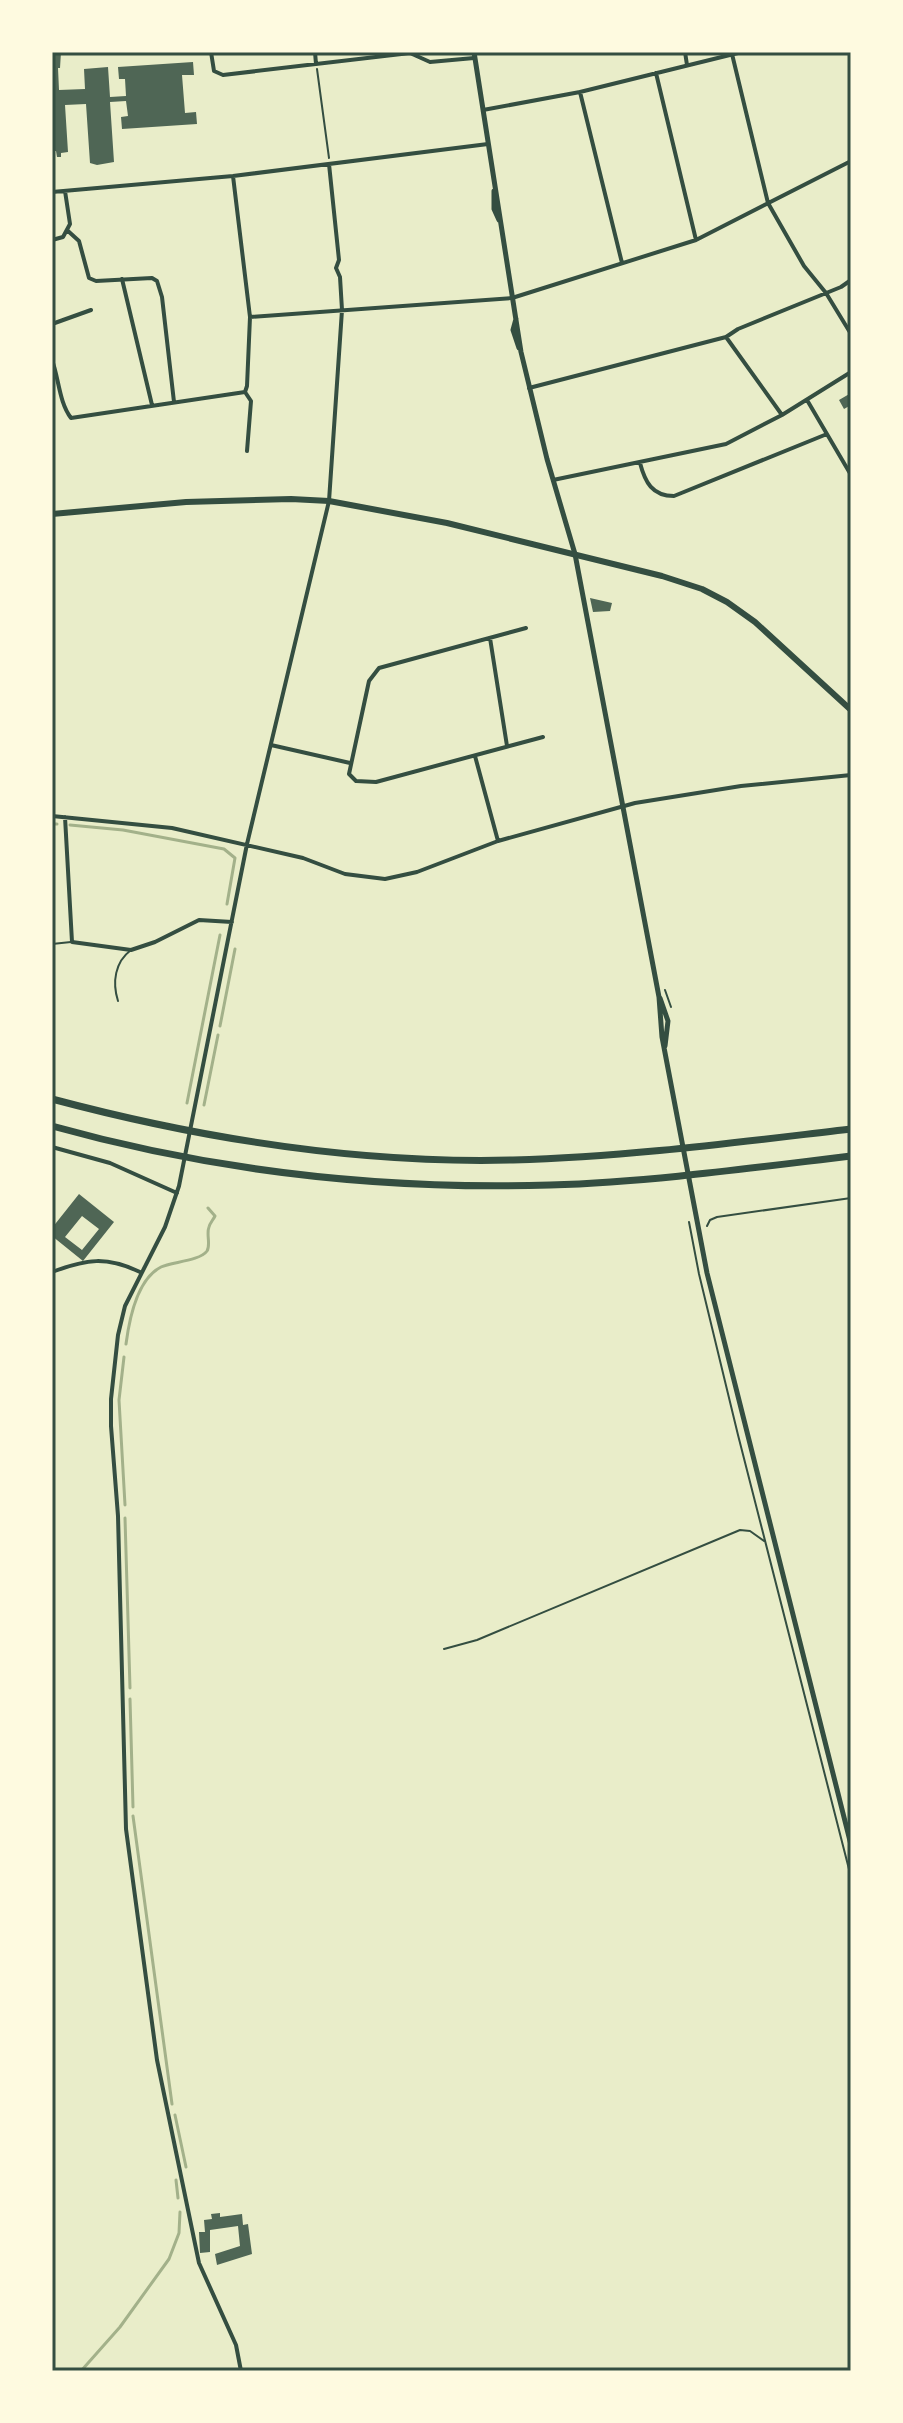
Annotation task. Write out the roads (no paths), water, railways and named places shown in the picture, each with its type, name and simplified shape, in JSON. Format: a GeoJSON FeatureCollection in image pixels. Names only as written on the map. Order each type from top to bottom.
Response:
{"type":"FeatureCollection","features":[{"type":"Feature","properties":{"kind":"highway"},"geometry":{"type":"LineString","coordinates":[[52,1099],[184,1130],[264,1144],[359,1155],[511,1160],[665,1150],[851,1129]]}},
{"type":"Feature","properties":{"kind":"highway"},"geometry":{"type":"LineString","coordinates":[[52,1126],[178,1155],[279,1171],[381,1182],[509,1185],[678,1176],[851,1156]]}},
{"type":"Feature","properties":{"kind":"main road"},"geometry":{"type":"LineString","coordinates":[[52,514],[206,500],[329,501],[447,523],[575,554],[684,582],[722,599],[763,630],[851,710]]}},
{"type":"Feature","properties":{"kind":"street"},"geometry":{"type":"LineString","coordinates":[[211,52],[214,71],[223,75],[410,53],[430,62],[473,54],[521,352],[575,554],[659,997],[659,1017],[679,1133],[707,1273],[851,1845]]}},
{"type":"Feature","properties":{"kind":"street"},"geometry":{"type":"LineString","coordinates":[[315,52],[316,64]]}},
{"type":"Feature","properties":{"kind":"street"},"geometry":{"type":"LineString","coordinates":[[685,52],[687,65]]}},
{"type":"Feature","properties":{"kind":"street"},"geometry":{"type":"LineString","coordinates":[[482,110],[580,92],[742,52]]}},
{"type":"Feature","properties":{"kind":"street"},"geometry":{"type":"LineString","coordinates":[[732,54],[768,203],[804,266],[826,293],[851,334]]}},
{"type":"Feature","properties":{"kind":"street"},"geometry":{"type":"LineString","coordinates":[[656,73],[696,240]]}},
{"type":"Feature","properties":{"kind":"street"},"geometry":{"type":"LineString","coordinates":[[580,92],[622,263]]}},
{"type":"Feature","properties":{"kind":"street"},"geometry":{"type":"LineString","coordinates":[[52,192],[233,176],[488,144]]}},
{"type":"Feature","properties":{"kind":"street"},"geometry":{"type":"LineString","coordinates":[[250,317],[512,298],[696,240],[851,161]]}},
{"type":"Feature","properties":{"kind":"street"},"geometry":{"type":"LineString","coordinates":[[241,2371],[236,2345],[200,2269],[159,2072],[126,1829],[118,1516],[110,1408],[120,1324],[128,1298],[165,1227],[177,1193],[247,844],[329,501],[342,310],[329,164]]}},
{"type":"Feature","properties":{"kind":"street"},"geometry":{"type":"LineString","coordinates":[[233,176],[250,317],[245,392],[251,401],[247,451]]}},
{"type":"Feature","properties":{"kind":"street"},"geometry":{"type":"LineString","coordinates":[[52,240],[63,237],[70,224],[65,191]]}},
{"type":"Feature","properties":{"kind":"street"},"geometry":{"type":"LineString","coordinates":[[68,231],[79,241],[89,278],[96,281],[152,278],[160,286],[174,402]]}},
{"type":"Feature","properties":{"kind":"street"},"geometry":{"type":"LineString","coordinates":[[122,279],[152,405]]}},
{"type":"Feature","properties":{"kind":"street"},"geometry":{"type":"LineString","coordinates":[[529,388],[726,337],[851,280]]}},
{"type":"Feature","properties":{"kind":"street"},"geometry":{"type":"LineString","coordinates":[[52,324],[91,310]]}},
{"type":"Feature","properties":{"kind":"street"},"geometry":{"type":"LineString","coordinates":[[726,337],[782,415]]}},
{"type":"Feature","properties":{"kind":"street"},"geometry":{"type":"LineString","coordinates":[[52,360],[61,397],[71,418],[245,392]]}},
{"type":"Feature","properties":{"kind":"street"},"geometry":{"type":"LineString","coordinates":[[553,480],[726,444],[782,415],[851,372]]}},
{"type":"Feature","properties":{"kind":"street"},"geometry":{"type":"LineString","coordinates":[[807,400],[851,475]]}},
{"type":"Feature","properties":{"kind":"street"},"geometry":{"type":"LineString","coordinates":[[640,463],[643,478],[651,487],[660,494],[674,496],[827,434]]}},
{"type":"Feature","properties":{"kind":"street"},"geometry":{"type":"LineString","coordinates":[[526,628],[379,668],[369,681],[349,774],[356,781],[367,783],[543,737]]}},
{"type":"Feature","properties":{"kind":"street"},"geometry":{"type":"LineString","coordinates":[[490,638],[507,747]]}},
{"type":"Feature","properties":{"kind":"street"},"geometry":{"type":"LineString","coordinates":[[271,745],[350,763]]}},
{"type":"Feature","properties":{"kind":"street"},"geometry":{"type":"LineString","coordinates":[[475,756],[498,841]]}},
{"type":"Feature","properties":{"kind":"street"},"geometry":{"type":"LineString","coordinates":[[52,816],[172,828],[303,858],[345,874],[373,879],[407,875],[498,841],[635,803],[741,786],[851,775]]}},
{"type":"Feature","properties":{"kind":"street"},"geometry":{"type":"LineString","coordinates":[[65,817],[72,942],[131,950],[199,920],[232,922]]}},
{"type":"Feature","properties":{"kind":"street"},"geometry":{"type":"LineString","coordinates":[[52,1147],[110,1163],[177,1193]]}},
{"type":"Feature","properties":{"kind":"street"},"geometry":{"type":"LineString","coordinates":[[52,1272],[105,1260],[140,1272]]}},
{"type":"Feature","properties":{"kind":"lane"},"geometry":{"type":"LineString","coordinates":[[52,944],[72,942]]}},
{"type":"Feature","properties":{"kind":"lane"},"geometry":{"type":"LineString","coordinates":[[118,1001],[115,974],[122,957],[131,950]]}},
{"type":"Feature","properties":{"kind":"waterway"},"geometry":{"type":"LineString","coordinates":[[52,824],[57,824]]}},
{"type":"Feature","properties":{"kind":"waterway"},"geometry":{"type":"LineString","coordinates":[[70,825],[123,830],[224,849],[235,858],[227,904]]}},
{"type":"Feature","properties":{"kind":"waterway"},"geometry":{"type":"LineString","coordinates":[[187,1103],[220,935]]}},
{"type":"Feature","properties":{"kind":"waterway"},"geometry":{"type":"LineString","coordinates":[[220,1026],[235,949]]}},
{"type":"Feature","properties":{"kind":"waterway"},"geometry":{"type":"LineString","coordinates":[[204,1105],[218,1035]]}},
{"type":"Feature","properties":{"kind":"waterway"},"geometry":{"type":"LineString","coordinates":[[126,1344],[136,1301],[146,1281],[161,1267],[198,1257],[207,1251],[208,1230],[215,1216],[208,1208]]}},
{"type":"Feature","properties":{"kind":"waterway"},"geometry":{"type":"LineString","coordinates":[[124,1357],[119,1400],[125,1505]]}},
{"type":"Feature","properties":{"kind":"waterway"},"geometry":{"type":"LineString","coordinates":[[125,1518],[130,1688]]}},
{"type":"Feature","properties":{"kind":"waterway"},"geometry":{"type":"LineString","coordinates":[[130,1699],[133,1807]]}},
{"type":"Feature","properties":{"kind":"waterway"},"geometry":{"type":"LineString","coordinates":[[133,1816],[172,2104]]}},
{"type":"Feature","properties":{"kind":"waterway"},"geometry":{"type":"LineString","coordinates":[[175,2115],[186,2167]]}},
{"type":"Feature","properties":{"kind":"waterway"},"geometry":{"type":"LineString","coordinates":[[176,2180],[178,2198]]}},
{"type":"Feature","properties":{"kind":"waterway"},"geometry":{"type":"LineString","coordinates":[[81,2371],[120,2327],[169,2259],[179,2233],[180,2212]]}}]}
